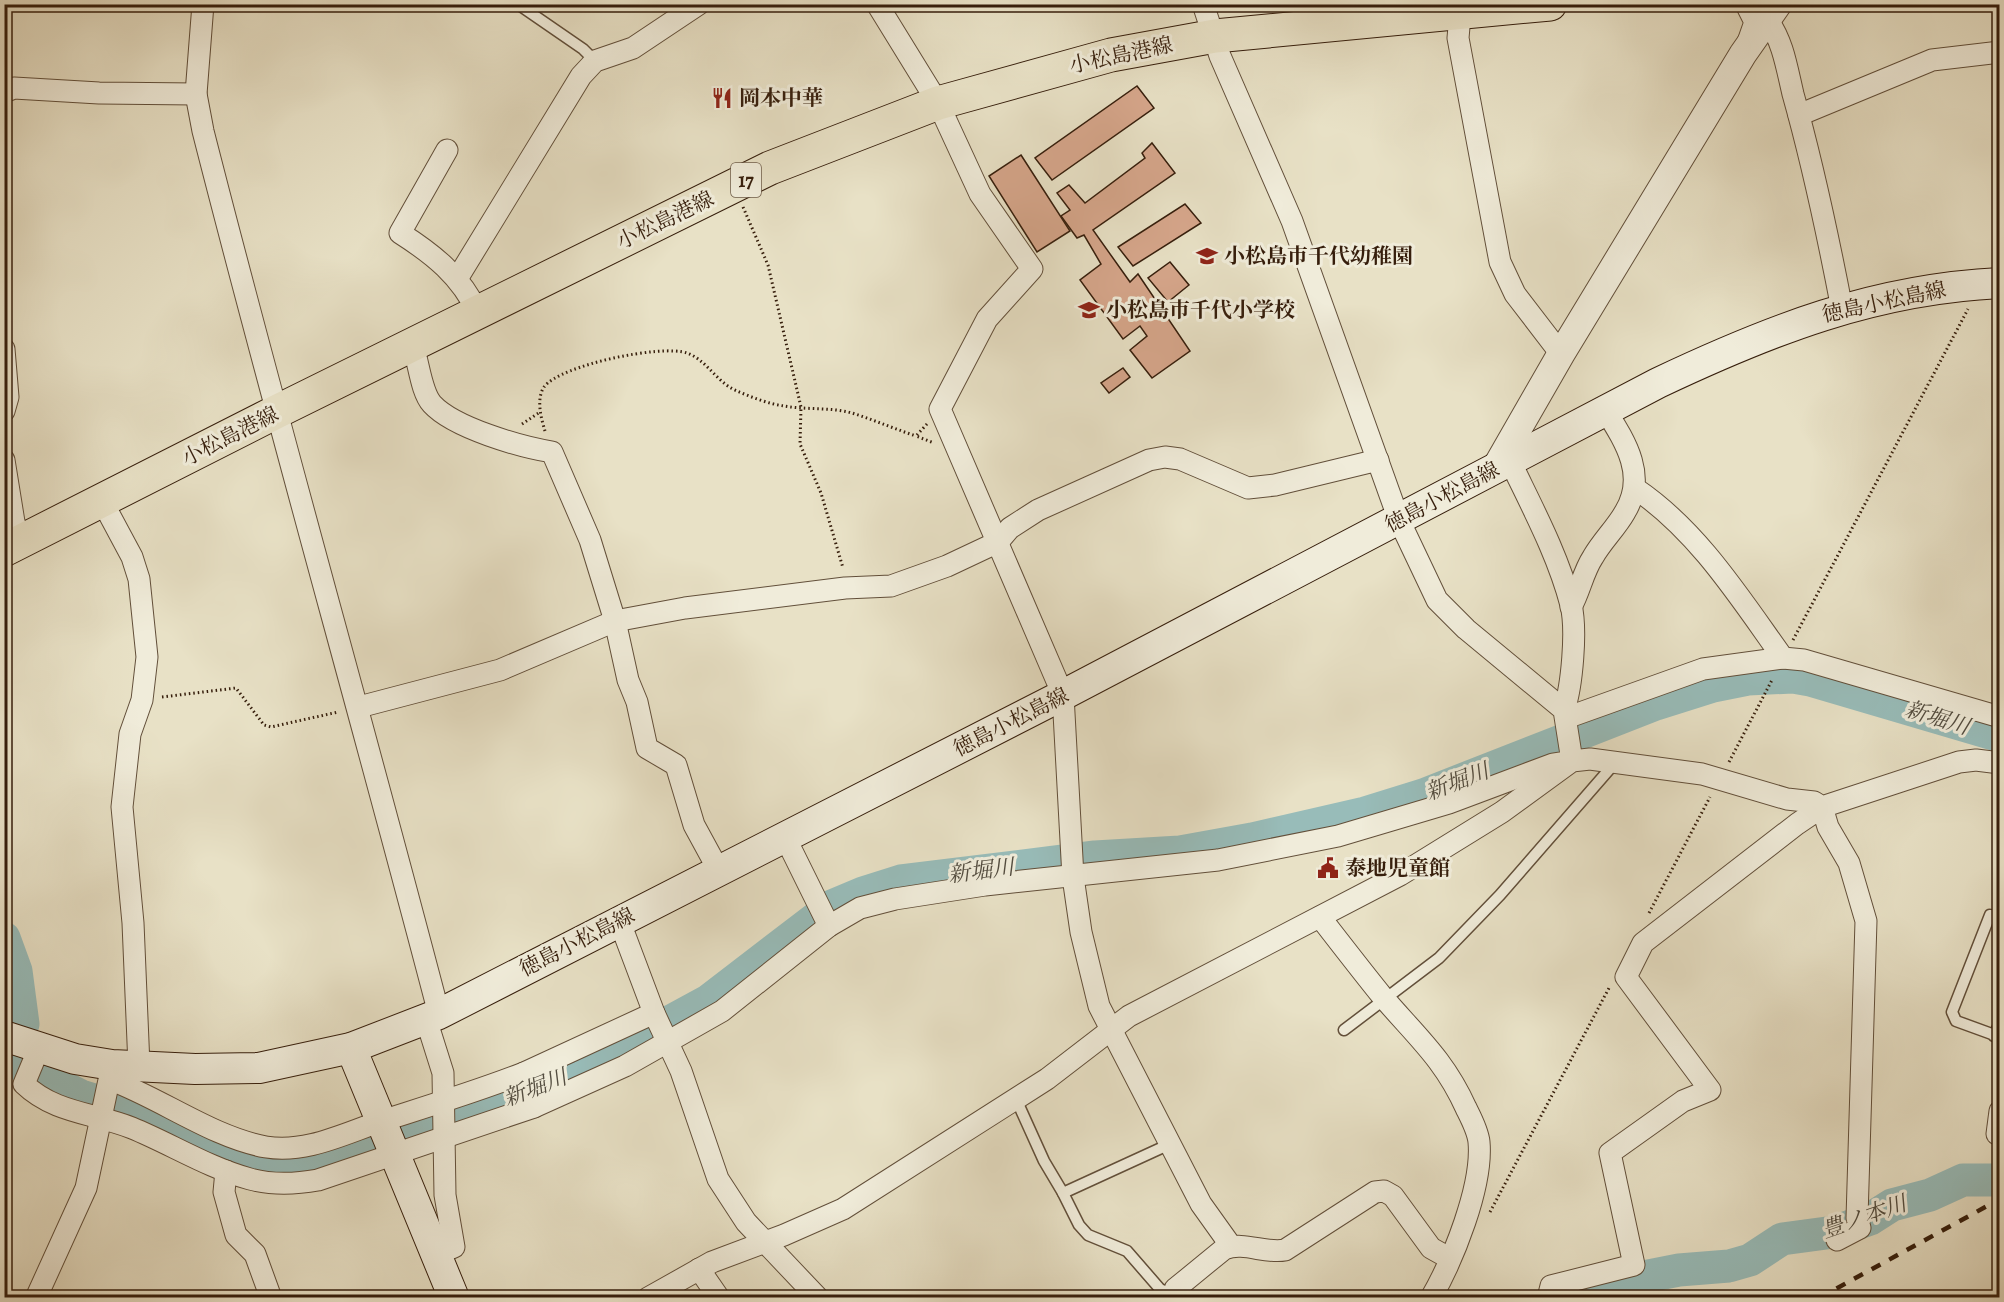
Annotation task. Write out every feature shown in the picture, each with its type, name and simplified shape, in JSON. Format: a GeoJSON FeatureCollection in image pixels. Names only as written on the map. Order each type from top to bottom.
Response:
{"type":"FeatureCollection","features":[{"type":"Feature","properties":{"kind":"main road","name":"小松島港線"},"geometry":{"type":"LineString","coordinates":[[13,546],[276,412],[770,168],[938,103],[1111,55],[1215,36],[1460,9],[1550,4]]}},
{"type":"Feature","properties":{"kind":"main road","name":"徳島小松島線"},"geometry":{"type":"LineString","coordinates":[[4,1036],[33,1063],[75,1059],[118,1075],[195,1069],[259,1068],[351,1048],[433,1016],[1064,695],[1502,465],[1720,354],[1798,322],[1842,309],[1920,291],[2000,283]]}},
{"type":"Feature","properties":{"kind":"main road"},"geometry":{"type":"LineString","coordinates":[[351,1048],[454,1298]]}},
{"type":"Feature","properties":{"kind":"street"},"geometry":{"type":"LineString","coordinates":[[203,4],[196,94],[206,142],[276,412],[359,707],[433,1016],[443,1073],[445,1195],[454,1247],[436,1255]]}},
{"type":"Feature","properties":{"kind":"street"},"geometry":{"type":"LineString","coordinates":[[457,279],[581,76],[595,61],[633,48],[699,4]]}},
{"type":"Feature","properties":{"kind":"street"},"geometry":{"type":"LineString","coordinates":[[877,4],[938,103],[980,194],[1032,268],[987,319],[940,409],[1064,695],[1073,874],[1081,932],[1099,1006],[1201,1204],[1231,1246],[1274,1252],[1285,1250],[1376,1192],[1384,1191],[1393,1196],[1431,1248],[1449,1258]]}},
{"type":"Feature","properties":{"kind":"street"},"geometry":{"type":"LineString","coordinates":[[1203,4],[1220,56],[1292,221],[1400,520],[1437,600],[1466,629],[1566,717]]}},
{"type":"Feature","properties":{"kind":"street"},"geometry":{"type":"LineString","coordinates":[[1743,54],[1755,22],[1746,4]]}},
{"type":"Feature","properties":{"kind":"street"},"geometry":{"type":"LineString","coordinates":[[1460,9],[1458,38],[1500,262],[1515,294],[1560,354]]}},
{"type":"Feature","properties":{"kind":"street"},"geometry":{"type":"LineString","coordinates":[[1572,756],[1566,717],[1572,675],[1571,607],[1557,564],[1502,465],[1560,354],[1743,54],[1773,13]]}},
{"type":"Feature","properties":{"kind":"street"},"geometry":{"type":"LineString","coordinates":[[1773,13],[1827,230],[1842,309]]}},
{"type":"Feature","properties":{"kind":"street"},"geometry":{"type":"LineString","coordinates":[[1799,115],[1932,60],[2000,52]]}},
{"type":"Feature","properties":{"kind":"street"},"geometry":{"type":"LineString","coordinates":[[4,92],[14,88],[99,93],[196,94]]}},
{"type":"Feature","properties":{"kind":"street"},"geometry":{"type":"LineString","coordinates":[[447,150],[400,233],[432,253],[468,293],[478,314]]}},
{"type":"Feature","properties":{"kind":"street"},"geometry":{"type":"LineString","coordinates":[[412,346],[420,366],[424,389],[432,404],[479,433],[502,438],[522,447],[552,452],[590,540],[615,621],[628,680],[637,702],[647,748],[676,765],[694,825],[719,871]]}},
{"type":"Feature","properties":{"kind":"street"},"geometry":{"type":"LineString","coordinates":[[4,349],[8,397],[4,411]]}},
{"type":"Feature","properties":{"kind":"street"},"geometry":{"type":"LineString","coordinates":[[1571,607],[1592,558],[1625,512],[1636,489],[1635,474],[1623,438],[1606,411]]}},
{"type":"Feature","properties":{"kind":"street"},"geometry":{"type":"LineString","coordinates":[[359,707],[500,670],[615,621],[685,608],[845,588],[891,586],[947,566],[998,542],[1010,528],[1038,510],[1149,460],[1165,457],[1180,459],[1248,488],[1275,485],[1378,460]]}},
{"type":"Feature","properties":{"kind":"street"},"geometry":{"type":"LineString","coordinates":[[4,460],[14,522],[13,546]]}},
{"type":"Feature","properties":{"kind":"street"},"geometry":{"type":"LineString","coordinates":[[1636,489],[1654,501],[1695,542],[1783,658]]}},
{"type":"Feature","properties":{"kind":"street"},"geometry":{"type":"LineString","coordinates":[[36,1298],[86,1188],[103,1114],[118,1075],[133,923],[122,807],[130,734],[142,700],[147,657],[140,579],[132,557],[102,501]]}},
{"type":"Feature","properties":{"kind":"street"},"geometry":{"type":"LineString","coordinates":[[1566,717],[1702,669],[1783,658],[1804,660],[2000,717]]}},
{"type":"Feature","properties":{"kind":"street"},"geometry":{"type":"LineString","coordinates":[[648,1298],[699,1269],[843,1209],[1016,1099],[1110,1030],[1148,1006],[1400,875],[1457,841],[1502,813],[1572,756]]}},
{"type":"Feature","properties":{"kind":"street"},"geometry":{"type":"LineString","coordinates":[[33,1063],[24,1084],[46,1102],[64,1110],[103,1114],[226,1171],[253,1180],[297,1184],[318,1180],[390,1138],[529,1090],[661,1028],[722,1011],[827,924],[860,908],[895,899],[985,885],[1218,860],[1338,836],[1449,803],[1572,756],[1614,764],[1676,770],[1720,779],[1787,800],[1814,802],[1822,807],[1828,827],[1849,863],[1866,921],[1859,1223],[1837,1240]]}},
{"type":"Feature","properties":{"kind":"street"},"geometry":{"type":"LineString","coordinates":[[1548,1296],[1551,1286],[1634,1265],[1610,1153],[1683,1101],[1710,1090],[1626,977],[1643,943],[1822,807],[1959,762],[1976,760],[2000,763]]}},
{"type":"Feature","properties":{"kind":"street"},"geometry":{"type":"LineString","coordinates":[[784,837],[827,924]]}},
{"type":"Feature","properties":{"kind":"street"},"geometry":{"type":"LineString","coordinates":[[1320,917],[1384,997],[1442,1063],[1455,1082],[1479,1140],[1478,1176],[1449,1258],[1441,1293]]}},
{"type":"Feature","properties":{"kind":"street"},"geometry":{"type":"LineString","coordinates":[[619,920],[661,1028],[681,1071],[718,1179],[746,1222],[818,1298]]}},
{"type":"Feature","properties":{"kind":"street"},"geometry":{"type":"LineString","coordinates":[[118,1075],[238,1138],[267,1147],[299,1147],[326,1141],[390,1138],[529,1090],[661,1028]]}},
{"type":"Feature","properties":{"kind":"street"},"geometry":{"type":"LineString","coordinates":[[1997,1134],[2000,1111]]}},
{"type":"Feature","properties":{"kind":"street"},"geometry":{"type":"LineString","coordinates":[[226,1171],[224,1192],[236,1235],[255,1254],[271,1298]]}},
{"type":"Feature","properties":{"kind":"street"},"geometry":{"type":"LineString","coordinates":[[1177,1293],[1231,1246]]}},
{"type":"Feature","properties":{"kind":"street"},"geometry":{"type":"LineString","coordinates":[[699,1269],[719,1298]]}},
{"type":"Feature","properties":{"kind":"lane"},"geometry":{"type":"LineString","coordinates":[[524,4],[522,7],[584,49],[595,61]]}},
{"type":"Feature","properties":{"kind":"lane"},"geometry":{"type":"LineString","coordinates":[[1344,1030],[1439,957],[1500,895],[1614,764]]}},
{"type":"Feature","properties":{"kind":"lane"},"geometry":{"type":"LineString","coordinates":[[2000,917],[1990,915],[1952,1012],[1956,1021],[1997,1037],[2000,1022]]}},
{"type":"Feature","properties":{"kind":"lane"},"geometry":{"type":"LineString","coordinates":[[1016,1099],[1044,1161],[1079,1225],[1088,1235],[1127,1251],[1160,1289],[1169,1293],[1177,1293]]}},
{"type":"Feature","properties":{"kind":"lane"},"geometry":{"type":"LineString","coordinates":[[1063,1193],[1170,1144]]}},
{"type":"Feature","properties":{"kind":"path"},"geometry":{"type":"LineString","coordinates":[[733,186],[768,265],[801,407],[800,444],[821,493],[845,575],[845,588]]}},
{"type":"Feature","properties":{"kind":"path"},"geometry":{"type":"LineString","coordinates":[[1783,658],[1970,304]]}},
{"type":"Feature","properties":{"kind":"path"},"geometry":{"type":"LineString","coordinates":[[552,452],[544,428],[540,395],[545,385],[558,376],[591,362],[673,350],[687,353],[713,369],[726,385],[736,391],[785,406],[851,413],[916,436]]}},
{"type":"Feature","properties":{"kind":"path"},"geometry":{"type":"LineString","coordinates":[[1648,914],[1768,686]]}},
{"type":"Feature","properties":{"kind":"path"},"geometry":{"type":"LineString","coordinates":[[142,700],[236,688],[264,725],[271,727],[359,707]]}},
{"type":"Feature","properties":{"kind":"path"},"geometry":{"type":"LineString","coordinates":[[1487,1218],[1610,986]]}},
{"type":"Feature","properties":{"kind":"building"},"geometry":{"type":"Polygon","coordinates":[[[1137,86],[1154,108],[1052,180],[1035,158],[1137,86]]]}},
{"type":"Feature","properties":{"kind":"building"},"geometry":{"type":"Polygon","coordinates":[[[1152,143],[1175,173],[1093,230],[1130,282],[1138,274],[1190,351],[1152,378],[1130,350],[1147,336],[1140,326],[1123,339],[1080,280],[1101,264],[1084,235],[1077,238],[1061,216],[1070,210],[1057,193],[1069,185],[1085,203],[1145,158],[1142,153],[1152,143]]]}},
{"type":"Feature","properties":{"kind":"building"},"geometry":{"type":"Polygon","coordinates":[[[1021,155],[1070,231],[1037,252],[989,176],[1021,155]]]}},
{"type":"Feature","properties":{"kind":"building"},"geometry":{"type":"Polygon","coordinates":[[[1185,204],[1201,223],[1133,266],[1118,247],[1185,204]]]}},
{"type":"Feature","properties":{"kind":"building"},"geometry":{"type":"Polygon","coordinates":[[[1170,262],[1189,285],[1168,302],[1148,278],[1170,262]]]}},
{"type":"Feature","properties":{"kind":"building"},"geometry":{"type":"Polygon","coordinates":[[[1123,368],[1130,377],[1109,393],[1101,383],[1123,368]]]}},
{"type":"Feature","properties":{"kind":"waterway","name":"新堀川"},"geometry":{"type":"LineString","coordinates":[[22,1060],[22,1066],[81,1096],[124,1109],[232,1153],[276,1166],[316,1162],[485,1108],[581,1070],[708,1001],[832,906],[901,881],[1095,857],[1180,852],[1252,839],[1365,813],[1423,795],[1656,704],[1713,686],[1748,679],[1793,677],[1810,680],[2000,736]]}},
{"type":"Feature","properties":{"kind":"waterway","name":"新堀川"},"geometry":{"type":"LineString","coordinates":[[4,938],[16,971],[23,1024]]}},
{"type":"Feature","properties":{"kind":"waterway","name":"豊ノ本川"},"geometry":{"type":"LineString","coordinates":[[1555,1298],[1562,1293],[1679,1270],[1729,1266],[1750,1260],[1782,1239],[1834,1232],[1870,1219],[1892,1205],[1930,1195],[1963,1180],[2000,1180]]}},
{"type":"Feature","properties":{"kind":"railway"},"geometry":{"type":"LineString","coordinates":[[1819,1298],[2000,1199]]}},
{"type":"Feature","properties":{"kind":"place","name":"岡本中華"},"geometry":{"type":"Point","coordinates":[722,98]}},
{"type":"Feature","properties":{"kind":"place","name":"小松島市千代幼稚園"},"geometry":{"type":"Point","coordinates":[1207,256]}},
{"type":"Feature","properties":{"kind":"place","name":"小松島市千代小学校"},"geometry":{"type":"Point","coordinates":[1089,310]}},
{"type":"Feature","properties":{"kind":"place","name":"泰地児童館"},"geometry":{"type":"Point","coordinates":[1328,868]}}]}
